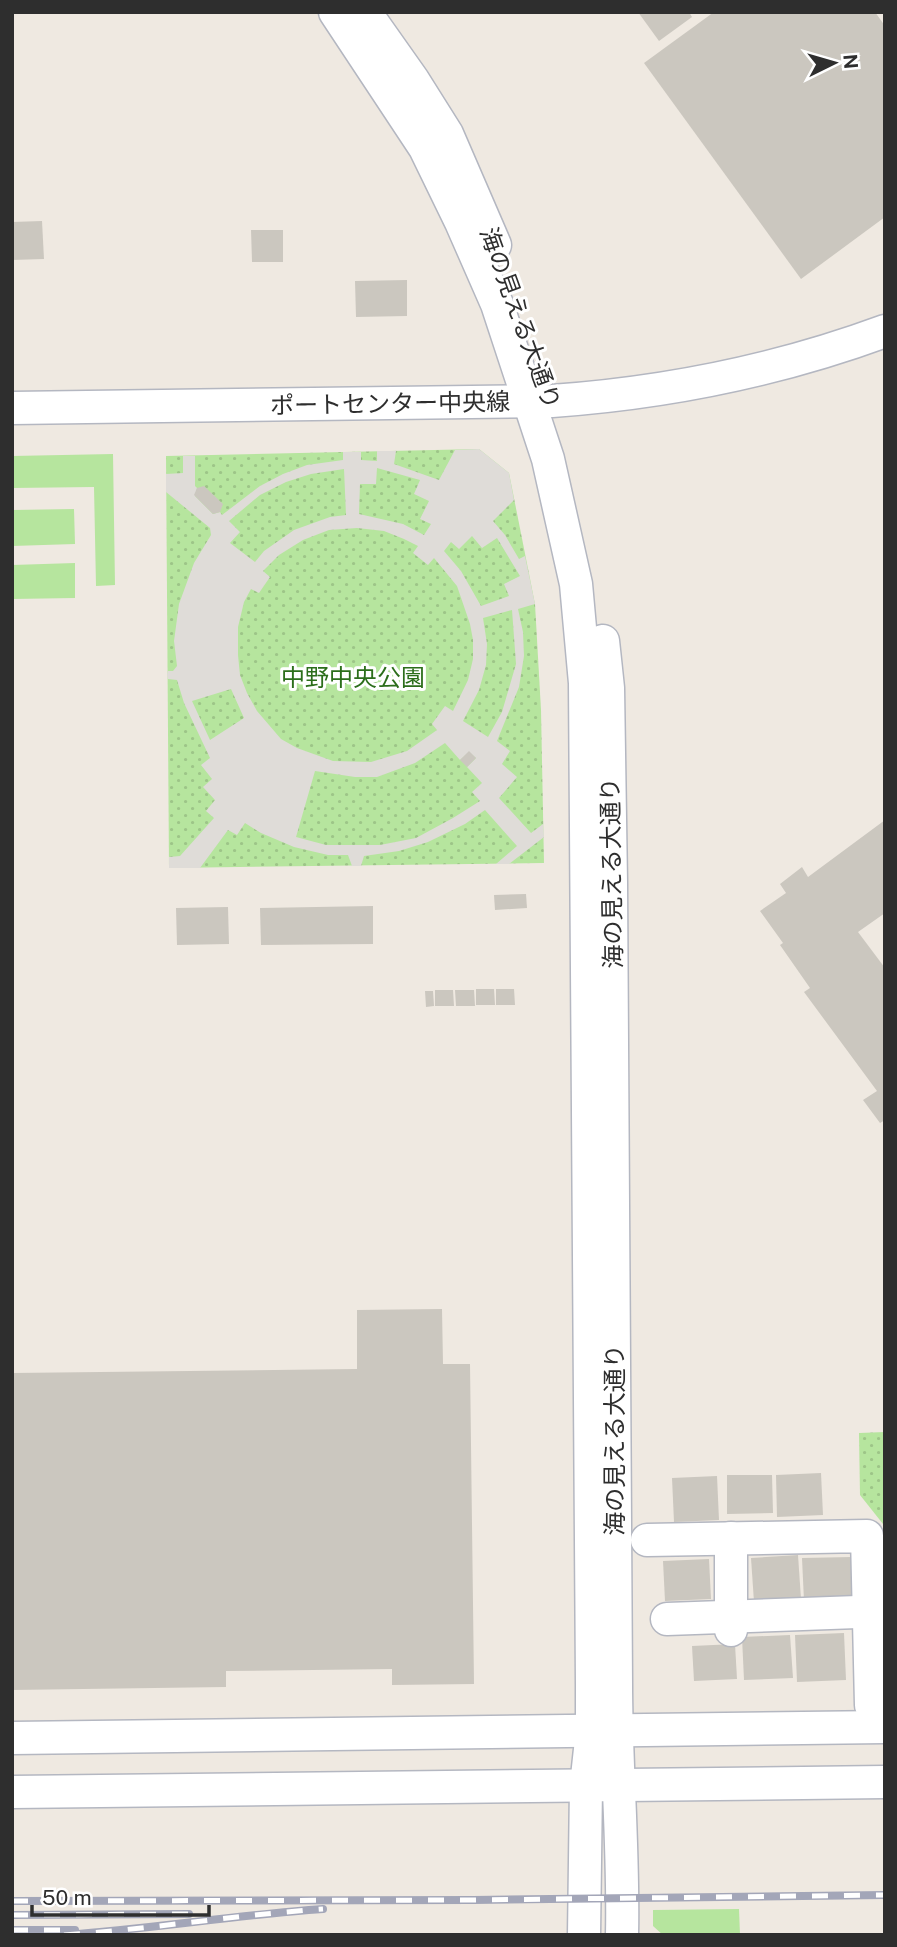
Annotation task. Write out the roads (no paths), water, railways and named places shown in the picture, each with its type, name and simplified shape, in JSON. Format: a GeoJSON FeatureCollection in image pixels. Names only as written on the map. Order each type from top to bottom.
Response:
{"type":"FeatureCollection","features":[{"type":"Feature","properties":{"kind":"street"},"geometry":{"type":"LineString","coordinates":[[335,12],[431,160],[541,402]]}},
{"type":"Feature","properties":{"kind":"street","name":"海の見える大通り"},"geometry":{"type":"LineString","coordinates":[[365,12],[447,134],[517,295],[541,402],[570,457],[597,582],[608,688],[604,1730],[621,1785],[622,1935]]}},
{"type":"Feature","properties":{"kind":"street","name":"ポートセンター中央線"},"geometry":{"type":"LineString","coordinates":[[12,408],[541,402],[609,397],[745,372],[803,358],[885,331]]}},
{"type":"Feature","properties":{"kind":"street"},"geometry":{"type":"LineString","coordinates":[[12,1738],[604,1730],[878,1716],[877,1611],[867,1536],[647,1540]]}},
{"type":"Feature","properties":{"kind":"street"},"geometry":{"type":"LineString","coordinates":[[730,1538],[731,1623]]}},
{"type":"Feature","properties":{"kind":"street"},"geometry":{"type":"LineString","coordinates":[[667,1619],[731,1623],[877,1611]]}},
{"type":"Feature","properties":{"kind":"street"},"geometry":{"type":"LineString","coordinates":[[584,1935],[586,1786],[604,1730]]}},
{"type":"Feature","properties":{"kind":"street"},"geometry":{"type":"LineString","coordinates":[[12,1792],[885,1782]]}},
{"type":"Feature","properties":{"kind":"railway"},"geometry":{"type":"LineString","coordinates":[[12,1901],[473,1900],[885,1895]]}},
{"type":"Feature","properties":{"kind":"railway"},"geometry":{"type":"LineString","coordinates":[[64,1935],[323,1909]]}},
{"type":"Feature","properties":{"kind":"railway"},"geometry":{"type":"LineString","coordinates":[[12,1915],[189,1914]]}},
{"type":"Feature","properties":{"kind":"railway"},"geometry":{"type":"LineString","coordinates":[[12,1930],[75,1930]]}},
{"type":"Feature","properties":{"kind":"park label","name":"中野中央公園"},"geometry":{"type":"Point","coordinates":[353,677]}}]}
